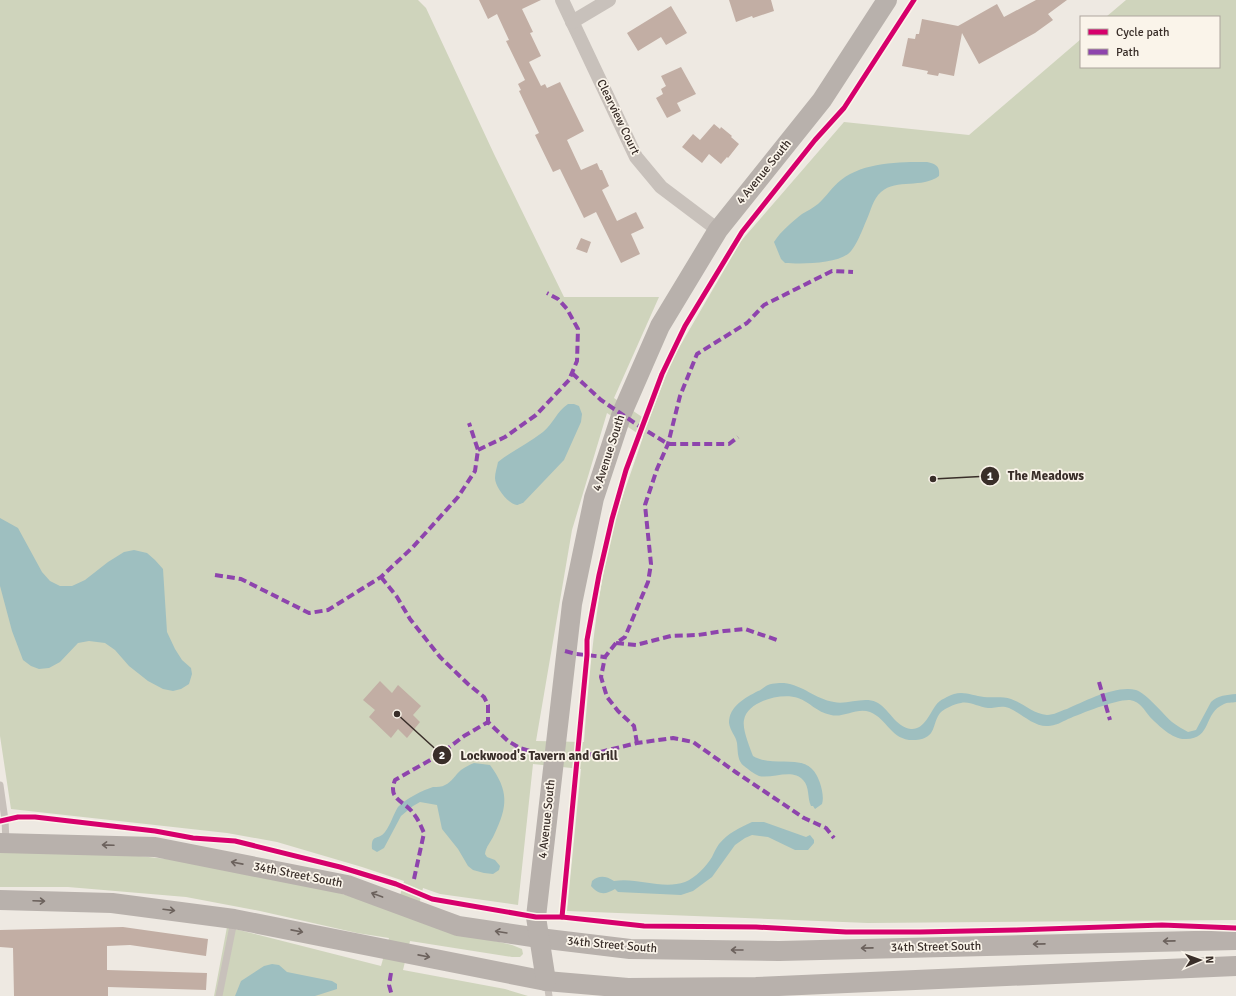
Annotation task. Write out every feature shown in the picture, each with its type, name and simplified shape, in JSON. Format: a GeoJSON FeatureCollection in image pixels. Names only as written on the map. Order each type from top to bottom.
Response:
{"type":"FeatureCollection","features":[{"type":"Feature","properties":{"kind":"main road","name":"4 Avenue South"},"geometry":{"type":"LineString","coordinates":[[548,988],[536,917],[565,651],[572,604],[594,498],[622,413],[660,326],[718,230],[822,100],[887,0]]}},
{"type":"Feature","properties":{"kind":"main road","name":"34th Street South"},"geometry":{"type":"LineString","coordinates":[[3,842],[155,846],[348,885],[458,926],[630,949],[772,950],[1236,940]]}},
{"type":"Feature","properties":{"kind":"main road"},"geometry":{"type":"LineString","coordinates":[[0,900],[112,903],[234,918],[548,988],[756,987],[1236,966]]}},
{"type":"Feature","properties":{"kind":"street","name":"Clearview Court"},"geometry":{"type":"LineString","coordinates":[[562,0],[636,157],[661,187],[718,230]]}},
{"type":"Feature","properties":{"kind":"street"},"geometry":{"type":"LineString","coordinates":[[572,22],[610,0]]}},
{"type":"Feature","properties":{"kind":"lane"},"geometry":{"type":"LineString","coordinates":[[0,785],[5,820],[3,842]]}},
{"type":"Feature","properties":{"kind":"lane"},"geometry":{"type":"LineString","coordinates":[[220,996],[234,918]]}},
{"type":"Feature","properties":{"kind":"green space"},"geometry":{"type":"Polygon","coordinates":[[[0,0],[418,0],[426,8],[494,154],[564,297],[659,297],[614,398],[648,421],[673,358],[741,241],[844,122],[969,135],[1080,40],[1080,68],[1220,68],[1220,16],[1107,16],[1126,0],[1236,0],[1236,920],[868,923],[567,911],[581,769],[533,764],[518,905],[440,894],[423,888],[416,918],[452,931],[512,945],[522,949],[523,954],[520,957],[512,957],[410,941],[403,970],[505,989],[528,996],[214,996],[227,927],[381,966],[389,938],[357,933],[260,911],[186,897],[68,887],[0,887],[0,851],[130,855],[204,863],[309,884],[396,910],[404,881],[277,842],[227,833],[11,809],[0,736],[0,0]],[[607,413],[572,530],[536,741],[584,742],[591,659],[598,603],[608,548],[621,500],[643,437],[607,413]]]}},
{"type":"Feature","properties":{"kind":"water"},"geometry":{"type":"Polygon","coordinates":[[[927,162],[937,166],[939,176],[925,182],[894,185],[881,192],[874,201],[856,243],[848,254],[835,260],[818,263],[785,263],[781,259],[774,242],[777,238],[798,217],[818,204],[841,180],[850,174],[871,166],[882,164],[927,162]]]}},
{"type":"Feature","properties":{"kind":"water"},"geometry":{"type":"Polygon","coordinates":[[[568,404],[579,406],[582,414],[581,422],[564,460],[523,503],[517,505],[513,504],[506,498],[497,486],[495,474],[498,462],[543,432],[561,410],[568,404]]]}},
{"type":"Feature","properties":{"kind":"water"},"geometry":{"type":"Polygon","coordinates":[[[0,518],[18,528],[42,572],[50,581],[60,586],[72,586],[85,580],[108,562],[124,552],[134,550],[147,553],[155,560],[163,569],[167,632],[182,660],[191,668],[192,674],[189,684],[181,689],[173,691],[163,689],[148,681],[129,666],[115,650],[105,643],[89,641],[78,643],[60,662],[49,668],[39,669],[31,666],[23,660],[12,631],[0,586],[0,518]]]}},
{"type":"Feature","properties":{"kind":"water"},"geometry":{"type":"Polygon","coordinates":[[[784,683],[797,686],[821,698],[839,703],[871,700],[885,708],[896,721],[905,728],[911,729],[916,729],[923,724],[939,701],[958,693],[984,697],[1008,698],[1037,713],[1047,715],[1057,713],[1091,698],[1110,692],[1128,689],[1136,690],[1150,700],[1172,722],[1188,732],[1196,730],[1211,702],[1217,698],[1236,694],[1236,702],[1225,703],[1217,708],[1200,735],[1194,738],[1186,739],[1181,739],[1166,732],[1150,717],[1140,704],[1130,700],[1108,704],[1082,713],[1056,725],[1048,726],[1043,726],[1033,722],[1014,710],[1006,707],[988,708],[971,703],[964,703],[953,705],[941,712],[931,733],[923,739],[916,740],[908,740],[895,734],[876,715],[870,712],[860,711],[836,716],[826,714],[802,700],[791,696],[775,697],[758,703],[751,708],[744,720],[745,733],[753,756],[762,760],[800,763],[808,766],[815,772],[820,783],[823,799],[822,804],[815,809],[811,806],[808,789],[805,783],[799,777],[788,774],[764,777],[759,776],[742,764],[738,756],[736,740],[729,723],[732,712],[739,703],[768,685],[784,683]]]}},
{"type":"Feature","properties":{"kind":"water"},"geometry":{"type":"Polygon","coordinates":[[[474,763],[490,765],[501,783],[503,791],[504,807],[502,815],[499,825],[486,849],[485,854],[487,857],[495,860],[500,866],[499,870],[493,874],[484,873],[473,870],[468,866],[458,849],[442,829],[437,805],[420,802],[401,816],[384,848],[377,852],[372,849],[374,839],[385,832],[396,810],[401,804],[424,790],[447,784],[461,770],[474,763]]]}},
{"type":"Feature","properties":{"kind":"water"},"geometry":{"type":"Polygon","coordinates":[[[752,822],[764,822],[806,837],[810,835],[814,840],[814,843],[808,850],[795,850],[768,837],[752,835],[735,845],[712,877],[693,891],[681,895],[618,892],[615,889],[602,893],[591,886],[592,881],[603,877],[614,881],[623,880],[667,885],[685,882],[693,878],[707,865],[719,844],[726,837],[752,822]]]}},
{"type":"Feature","properties":{"kind":"water"},"geometry":{"type":"Polygon","coordinates":[[[272,964],[279,965],[287,972],[332,981],[337,984],[337,989],[315,996],[235,996],[241,981],[264,966],[272,964]]]}},
{"type":"Feature","properties":{"kind":"building"},"geometry":{"type":"Polygon","coordinates":[[[479,0],[541,0],[522,9],[533,32],[530,33],[541,56],[529,62],[541,86],[545,84],[547,88],[560,82],[584,131],[567,140],[581,170],[597,163],[600,170],[602,170],[609,186],[602,190],[617,221],[636,212],[644,228],[631,234],[640,254],[621,263],[596,212],[584,218],[560,169],[553,172],[535,135],[539,133],[519,91],[521,90],[518,84],[525,80],[506,41],[509,40],[497,14],[488,19],[479,0]]]}},
{"type":"Feature","properties":{"kind":"building"},"geometry":{"type":"Polygon","coordinates":[[[729,0],[771,0],[774,11],[753,18],[752,16],[736,22],[729,0]]]}},
{"type":"Feature","properties":{"kind":"building"},"geometry":{"type":"Polygon","coordinates":[[[1036,0],[1067,0],[1048,14],[1053,20],[1035,33],[979,64],[962,33],[954,76],[939,73],[938,76],[927,74],[928,71],[902,66],[908,38],[915,39],[916,34],[919,34],[922,19],[958,26],[997,4],[1004,17],[1036,0]]]}},
{"type":"Feature","properties":{"kind":"building"},"geometry":{"type":"Polygon","coordinates":[[[671,6],[687,33],[666,45],[661,37],[638,51],[627,33],[671,6]]]}},
{"type":"Feature","properties":{"kind":"building"},"geometry":{"type":"Polygon","coordinates":[[[681,67],[696,94],[677,103],[681,111],[667,118],[656,98],[663,94],[661,89],[666,86],[661,76],[681,67]]]}},
{"type":"Feature","properties":{"kind":"building"},"geometry":{"type":"Polygon","coordinates":[[[714,124],[720,129],[721,127],[739,144],[721,164],[709,154],[702,163],[682,147],[693,134],[700,140],[714,124]]]}},
{"type":"Feature","properties":{"kind":"building"},"geometry":{"type":"Polygon","coordinates":[[[581,238],[591,242],[587,253],[576,249],[581,238]]]}},
{"type":"Feature","properties":{"kind":"building"},"geometry":{"type":"Polygon","coordinates":[[[380,681],[392,693],[398,685],[421,706],[413,715],[420,722],[407,738],[398,729],[391,738],[369,717],[375,710],[363,700],[380,681]]]}},
{"type":"Feature","properties":{"kind":"building"},"geometry":{"type":"Polygon","coordinates":[[[123,927],[208,939],[206,956],[130,945],[107,946],[107,970],[207,973],[206,990],[108,987],[108,996],[14,996],[13,948],[0,947],[0,930],[123,927]]]}},
{"type":"Feature","properties":{"kind":"marked path"},"geometry":{"type":"LineString","coordinates":[[637,743],[634,726],[618,711],[607,697],[601,677],[605,657],[616,643],[625,637],[648,582],[651,564],[645,505],[657,469],[668,444],[680,396],[697,354],[747,323],[764,305],[832,271],[853,272]]}},
{"type":"Feature","properties":{"kind":"marked path"},"geometry":{"type":"LineString","coordinates":[[478,450],[505,437],[536,415],[569,380],[577,361],[578,329],[567,309],[558,299],[547,293]]}},
{"type":"Feature","properties":{"kind":"marked path"},"geometry":{"type":"LineString","coordinates":[[572,373],[601,400],[668,444],[729,444],[738,437]]}},
{"type":"Feature","properties":{"kind":"marked path"},"geometry":{"type":"LineString","coordinates":[[215,575],[241,579],[309,613],[328,610],[381,577],[413,547],[458,497],[475,471],[478,450],[469,423]]}},
{"type":"Feature","properties":{"kind":"marked path"},"geometry":{"type":"LineString","coordinates":[[381,577],[397,597],[410,619],[440,657],[484,697],[488,705],[488,722]]}},
{"type":"Feature","properties":{"kind":"marked path"},"geometry":{"type":"LineString","coordinates":[[616,643],[636,645],[671,636],[698,635],[745,629],[780,641]]}},
{"type":"Feature","properties":{"kind":"marked path"},"geometry":{"type":"LineString","coordinates":[[565,651],[576,654],[605,657]]}},
{"type":"Feature","properties":{"kind":"marked path"},"geometry":{"type":"LineString","coordinates":[[1099,682],[1110,720]]}},
{"type":"Feature","properties":{"kind":"marked path"},"geometry":{"type":"LineString","coordinates":[[414,879],[424,833],[418,820],[410,809],[395,796],[393,792],[395,780],[439,755],[464,736],[488,722],[508,741],[520,748],[533,752]]}},
{"type":"Feature","properties":{"kind":"marked path"},"geometry":{"type":"LineString","coordinates":[[588,755],[637,743],[673,738],[693,742],[804,818],[826,828],[834,838]]}},
{"type":"Feature","properties":{"kind":"marked path"},"geometry":{"type":"LineString","coordinates":[[391,973],[389,985],[392,996]]}},
{"type":"Feature","properties":{"kind":"cycle path"},"geometry":{"type":"LineString","coordinates":[[562,917],[587,655],[587,640],[599,575],[612,519],[626,470],[662,374],[685,326],[742,232],[815,140],[844,108],[914,0]]}},
{"type":"Feature","properties":{"kind":"cycle path"},"geometry":{"type":"LineString","coordinates":[[0,821],[18,817],[35,817],[155,831],[193,838],[235,841],[340,867],[396,884],[432,899],[536,917],[562,917],[644,926],[756,927],[846,932],[1015,930],[1162,925],[1236,928]]}},
{"type":"Feature","properties":{"kind":"place","name":"The Meadows"},"geometry":{"type":"Point","coordinates":[933,479]}},
{"type":"Feature","properties":{"kind":"place","name":"Lockwood's Tavern and Grill"},"geometry":{"type":"Point","coordinates":[397,714]}}]}
